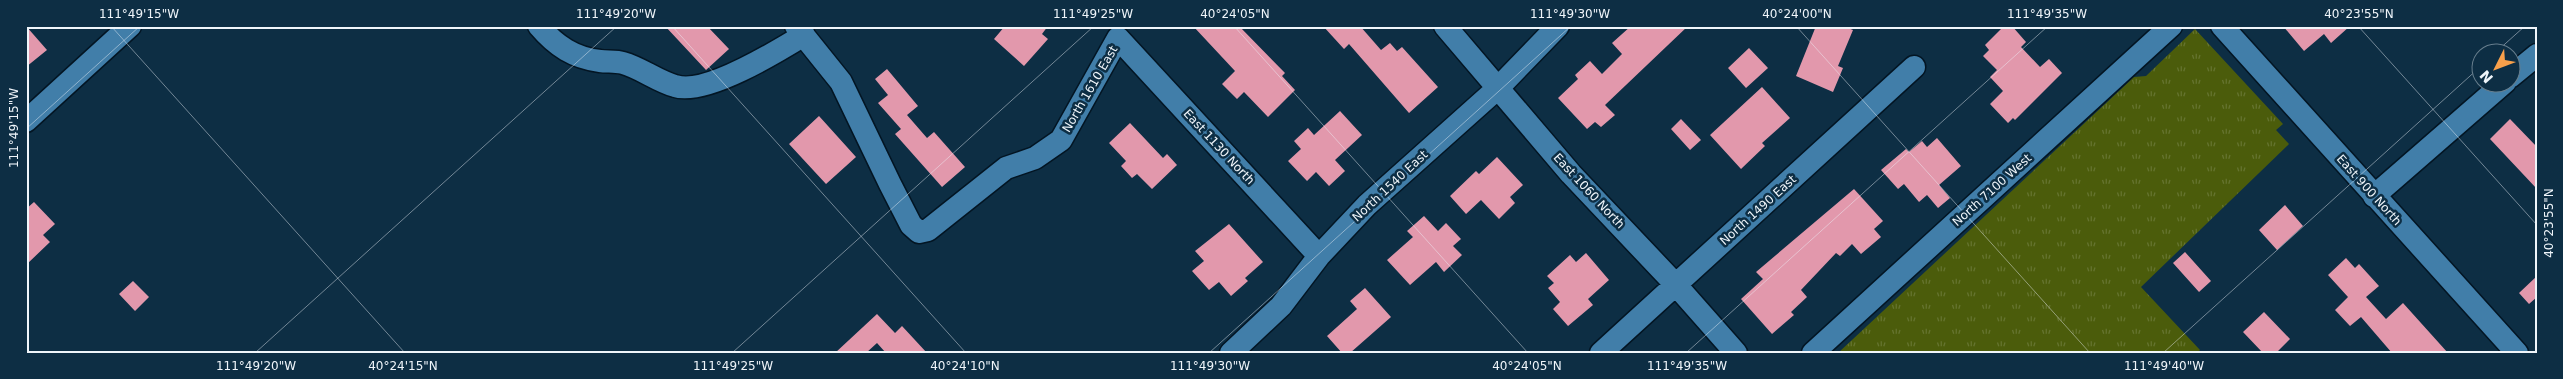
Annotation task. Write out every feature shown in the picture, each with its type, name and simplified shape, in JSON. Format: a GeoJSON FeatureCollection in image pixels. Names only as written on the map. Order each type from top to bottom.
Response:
{"type":"FeatureCollection","features":[{"type":"Feature","properties":{"kind":"street"},"geometry":{"type":"LineString","coordinates":[[539,26],[552,42],[568,53],[598,61],[622,63],[677,87],[700,85],[752,67],[800,31]]}},
{"type":"Feature","properties":{"kind":"street","name":"East 1060 North"},"geometry":{"type":"LineString","coordinates":[[1445,26],[1572,174],[1676,285],[1736,353]]}},
{"type":"Feature","properties":{"kind":"street","name":"North 1540 East"},"geometry":{"type":"LineString","coordinates":[[1231,353],[1281,306],[1319,256],[1367,205],[1498,88],[1558,26]]}},
{"type":"Feature","properties":{"kind":"street","name":"North 7100 West"},"geometry":{"type":"LineString","coordinates":[[1813,353],[2171,26]]}},
{"type":"Feature","properties":{"kind":"street","name":"East 900 North"},"geometry":{"type":"LineString","coordinates":[[2222,26],[2517,353]]}},
{"type":"Feature","properties":{"kind":"street"},"geometry":{"type":"LineString","coordinates":[[26,121],[115,31]]}},
{"type":"Feature","properties":{"kind":"street","name":"North 1610 East"},"geometry":{"type":"LineString","coordinates":[[800,31],[841,82],[890,184],[912,225],[918,232],[928,230],[1006,168],[1035,158],[1061,140],[1118,38]]}},
{"type":"Feature","properties":{"kind":"street","name":"East 1130 North"},"geometry":{"type":"LineString","coordinates":[[1118,38],[1319,256]]}},
{"type":"Feature","properties":{"kind":"street"},"geometry":{"type":"LineString","coordinates":[[2520,68],[2537,54]]}},
{"type":"Feature","properties":{"kind":"street","name":"North 1490 East"},"geometry":{"type":"LineString","coordinates":[[1601,353],[1914,67]]}},
{"type":"Feature","properties":{"kind":"street"},"geometry":{"type":"LineString","coordinates":[[2374,196],[2493,92]]}},
{"type":"Feature","properties":{"kind":"green space"},"geometry":{"type":"Polygon","coordinates":[[[2195,29],[2283,124],[2276,130],[2289,144],[2141,287],[2200,350],[2197,353],[1838,353],[2134,77],[2146,76],[2195,29]]]}},
{"type":"Feature","properties":{"kind":"building"},"geometry":{"type":"Polygon","coordinates":[[[26,26],[47,50],[26,67],[26,26]]]}},
{"type":"Feature","properties":{"kind":"building"},"geometry":{"type":"Polygon","coordinates":[[[665,26],[707,26],[729,49],[706,70],[665,26]]]}},
{"type":"Feature","properties":{"kind":"building"},"geometry":{"type":"Polygon","coordinates":[[[1005,26],[1048,26],[1042,34],[1048,39],[1024,66],[994,39],[1005,26]]]}},
{"type":"Feature","properties":{"kind":"building"},"geometry":{"type":"Polygon","coordinates":[[[1193,26],[1239,26],[1285,73],[1282,76],[1295,90],[1268,117],[1244,92],[1237,99],[1222,84],[1235,71],[1193,26]]]}},
{"type":"Feature","properties":{"kind":"building"},"geometry":{"type":"Polygon","coordinates":[[[1323,26],[1360,26],[1381,50],[1390,43],[1397,51],[1402,47],[1438,87],[1409,113],[1349,44],[1344,49],[1323,26]]]}},
{"type":"Feature","properties":{"kind":"building"},"geometry":{"type":"Polygon","coordinates":[[[1631,26],[1688,26],[1605,105],[1615,115],[1601,127],[1595,122],[1587,129],[1558,98],[1578,79],[1575,75],[1590,61],[1602,74],[1622,54],[1612,43],[1631,26]]]}},
{"type":"Feature","properties":{"kind":"building"},"geometry":{"type":"Polygon","coordinates":[[[1816,26],[1843,26],[1853,30],[1838,66],[1843,68],[1833,92],[1796,76],[1816,26]]]}},
{"type":"Feature","properties":{"kind":"building"},"geometry":{"type":"Polygon","coordinates":[[[2004,26],[2012,26],[2026,42],[2021,47],[2040,67],[2049,59],[2062,73],[2015,120],[2013,118],[2008,123],[1990,104],[2003,91],[1990,77],[1997,70],[1983,56],[1989,50],[1985,45],[2004,26]]]}},
{"type":"Feature","properties":{"kind":"building"},"geometry":{"type":"Polygon","coordinates":[[[2283,26],[2350,26],[2331,43],[2324,34],[2304,51],[2283,26]]]}},
{"type":"Feature","properties":{"kind":"building"},"geometry":{"type":"Polygon","coordinates":[[[1749,48],[1768,68],[1746,88],[1728,68],[1749,48]]]}},
{"type":"Feature","properties":{"kind":"building"},"geometry":{"type":"Polygon","coordinates":[[[887,69],[918,106],[907,115],[927,138],[934,132],[965,167],[942,187],[895,134],[901,129],[878,103],[888,95],[875,79],[887,69]]]}},
{"type":"Feature","properties":{"kind":"building"},"geometry":{"type":"Polygon","coordinates":[[[1762,87],[1790,118],[1762,143],[1765,146],[1741,169],[1710,135],[1762,87]]]}},
{"type":"Feature","properties":{"kind":"building"},"geometry":{"type":"Polygon","coordinates":[[[1340,111],[1362,135],[1335,160],[1345,171],[1329,186],[1316,172],[1307,181],[1288,161],[1301,149],[1294,141],[1308,128],[1314,135],[1340,111]]]}},
{"type":"Feature","properties":{"kind":"building"},"geometry":{"type":"Polygon","coordinates":[[[819,116],[856,157],[826,184],[789,144],[819,116]]]}},
{"type":"Feature","properties":{"kind":"building"},"geometry":{"type":"Polygon","coordinates":[[[1681,119],[1701,140],[1690,150],[1671,129],[1681,119]]]}},
{"type":"Feature","properties":{"kind":"building"},"geometry":{"type":"Polygon","coordinates":[[[2510,119],[2537,147],[2537,189],[2490,139],[2510,119]]]}},
{"type":"Feature","properties":{"kind":"building"},"geometry":{"type":"Polygon","coordinates":[[[1130,123],[1163,158],[1167,154],[1177,165],[1152,189],[1137,174],[1132,178],[1121,166],[1126,161],[1109,143],[1130,123]]]}},
{"type":"Feature","properties":{"kind":"building"},"geometry":{"type":"Polygon","coordinates":[[[1937,138],[1961,166],[1939,185],[1950,198],[1938,208],[1927,195],[1919,202],[1904,184],[1898,189],[1881,170],[1906,149],[1909,152],[1922,141],[1927,147],[1937,138]]]}},
{"type":"Feature","properties":{"kind":"building"},"geometry":{"type":"Polygon","coordinates":[[[1497,157],[1523,185],[1510,197],[1515,203],[1499,219],[1481,200],[1466,214],[1450,196],[1476,171],[1479,174],[1497,157]]]}},
{"type":"Feature","properties":{"kind":"building"},"geometry":{"type":"Polygon","coordinates":[[[1854,189],[1883,221],[1874,229],[1881,237],[1861,254],[1852,244],[1840,256],[1836,253],[1801,290],[1807,297],[1791,312],[1794,315],[1772,334],[1741,299],[1763,279],[1756,272],[1854,189]]]}},
{"type":"Feature","properties":{"kind":"building"},"geometry":{"type":"Polygon","coordinates":[[[34,202],[55,224],[43,235],[50,242],[26,265],[26,209],[34,202]]]}},
{"type":"Feature","properties":{"kind":"building"},"geometry":{"type":"Polygon","coordinates":[[[2285,205],[2303,226],[2277,250],[2259,230],[2285,205]]]}},
{"type":"Feature","properties":{"kind":"building"},"geometry":{"type":"Polygon","coordinates":[[[1424,216],[1438,231],[1446,223],[1461,239],[1453,246],[1462,255],[1444,272],[1436,262],[1410,285],[1387,260],[1413,237],[1407,231],[1424,216]]]}},
{"type":"Feature","properties":{"kind":"building"},"geometry":{"type":"Polygon","coordinates":[[[1229,224],[1263,262],[1245,278],[1248,281],[1231,296],[1219,282],[1209,290],[1192,271],[1204,261],[1195,251],[1229,224]]]}},
{"type":"Feature","properties":{"kind":"building"},"geometry":{"type":"Polygon","coordinates":[[[2185,252],[2211,281],[2199,292],[2173,263],[2185,252]]]}},
{"type":"Feature","properties":{"kind":"building"},"geometry":{"type":"Polygon","coordinates":[[[1586,253],[1609,280],[1588,299],[1593,305],[1568,326],[1553,309],[1560,302],[1548,288],[1554,283],[1547,276],[1570,255],[1576,262],[1586,253]]]}},
{"type":"Feature","properties":{"kind":"building"},"geometry":{"type":"Polygon","coordinates":[[[2346,258],[2355,268],[2359,264],[2379,286],[2366,297],[2386,319],[2403,303],[2448,353],[2392,353],[2361,317],[2350,326],[2335,310],[2348,297],[2328,275],[2346,258]]]}},
{"type":"Feature","properties":{"kind":"building"},"geometry":{"type":"Polygon","coordinates":[[[2537,276],[2537,297],[2529,304],[2519,293],[2537,276]]]}},
{"type":"Feature","properties":{"kind":"building"},"geometry":{"type":"Polygon","coordinates":[[[133,281],[149,297],[135,311],[119,294],[133,281]]]}},
{"type":"Feature","properties":{"kind":"building"},"geometry":{"type":"Polygon","coordinates":[[[1365,288],[1391,317],[1350,353],[1342,353],[1327,336],[1357,309],[1350,301],[1365,288]]]}},
{"type":"Feature","properties":{"kind":"building"},"geometry":{"type":"Polygon","coordinates":[[[2264,312],[2290,339],[2276,353],[2263,353],[2243,332],[2264,312]]]}},
{"type":"Feature","properties":{"kind":"building"},"geometry":{"type":"Polygon","coordinates":[[[877,314],[895,333],[902,326],[927,353],[886,353],[877,343],[866,353],[835,353],[877,314]]]}}]}
